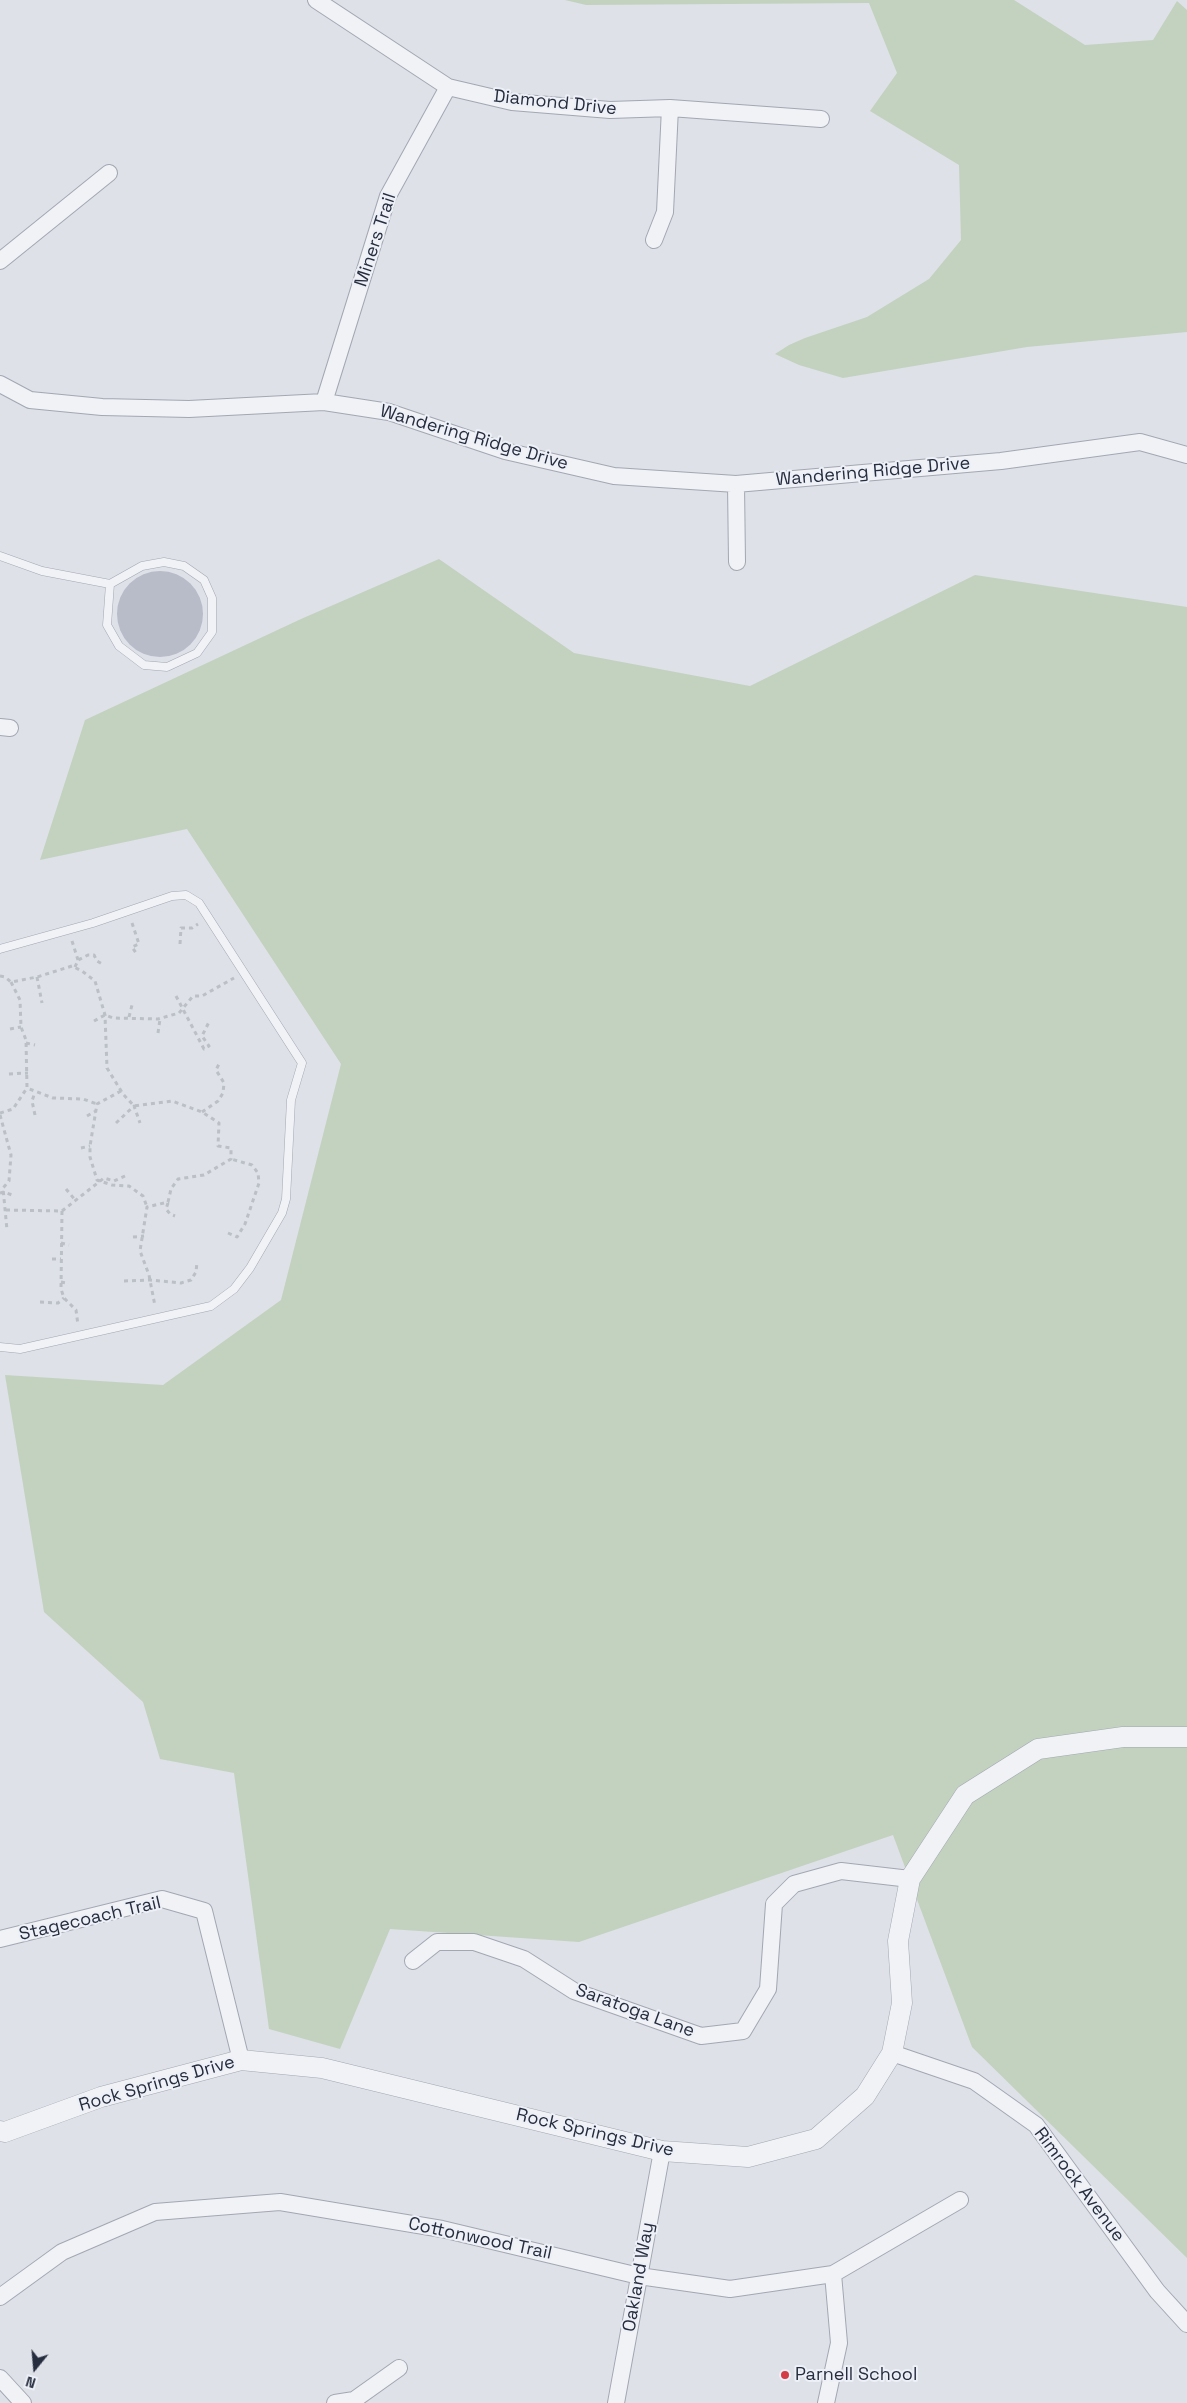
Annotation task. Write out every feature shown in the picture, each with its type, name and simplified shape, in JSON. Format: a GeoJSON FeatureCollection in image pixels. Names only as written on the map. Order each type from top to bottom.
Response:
{"type":"FeatureCollection","features":[{"type":"Feature","properties":{"kind":"street","name":"Diamond Drive"},"geometry":{"type":"LineString","coordinates":[[316,0],[448,87],[512,102],[610,110],[670,108],[821,119]]}},
{"type":"Feature","properties":{"kind":"street","name":"Miners Trail"},"geometry":{"type":"LineString","coordinates":[[324,402],[388,196],[448,87]]}},
{"type":"Feature","properties":{"kind":"street"},"geometry":{"type":"LineString","coordinates":[[654,240],[666,212],[670,108]]}},
{"type":"Feature","properties":{"kind":"street"},"geometry":{"type":"LineString","coordinates":[[0,261],[109,174]]}},
{"type":"Feature","properties":{"kind":"street","name":"Wandering Ridge Drive"},"geometry":{"type":"LineString","coordinates":[[0,384],[30,400],[102,407],[189,409],[324,402],[389,412],[505,451],[614,476],[736,484],[1001,461],[1140,442],[1187,455]]}},
{"type":"Feature","properties":{"kind":"street"},"geometry":{"type":"LineString","coordinates":[[736,484],[737,562]]}},
{"type":"Feature","properties":{"kind":"street","name":"Rock Springs Drive"},"geometry":{"type":"LineString","coordinates":[[0,2132],[5,2132],[101,2097],[240,2060],[322,2068],[662,2151],[748,2156],[816,2139],[865,2096],[892,2053],[902,2003],[898,1942],[910,1879],[965,1795],[1038,1749],[1123,1737],[1187,1737]]}},
{"type":"Feature","properties":{"kind":"street","name":"Saratoga Lane"},"geometry":{"type":"LineString","coordinates":[[413,1961],[436,1942],[474,1942],[524,1959],[574,1991],[701,2036],[743,2031],[768,1989],[774,1904],[794,1884],[841,1871],[910,1879]]}},
{"type":"Feature","properties":{"kind":"street","name":"Stagecoach Trail"},"geometry":{"type":"LineString","coordinates":[[0,1939],[162,1899],[204,1911],[240,2060]]}},
{"type":"Feature","properties":{"kind":"street","name":"Rimrock Avenue"},"geometry":{"type":"LineString","coordinates":[[892,2053],[974,2081],[1036,2125],[1157,2291],[1187,2324]]}},
{"type":"Feature","properties":{"kind":"street","name":"Oakland Way"},"geometry":{"type":"LineString","coordinates":[[616,2403],[662,2151]]}},
{"type":"Feature","properties":{"kind":"street","name":"Cottonwood Trail"},"geometry":{"type":"LineString","coordinates":[[0,2297],[62,2252],[155,2212],[280,2202],[442,2229],[639,2276],[730,2289],[833,2274],[960,2200]]}},
{"type":"Feature","properties":{"kind":"street"},"geometry":{"type":"LineString","coordinates":[[826,2403],[838,2343],[833,2274]]}},
{"type":"Feature","properties":{"kind":"street"},"geometry":{"type":"LineString","coordinates":[[335,2403],[354,2400],[399,2368]]}},
{"type":"Feature","properties":{"kind":"street"},"geometry":{"type":"LineString","coordinates":[[0,2378],[23,2403]]}},
{"type":"Feature","properties":{"kind":"lane"},"geometry":{"type":"LineString","coordinates":[[0,556],[42,571],[110,584],[142,566],[164,562],[184,566],[204,580],[212,598],[212,632],[197,653],[167,667],[144,665],[119,646],[107,625],[110,584]]}},
{"type":"Feature","properties":{"kind":"lane"},"geometry":{"type":"LineString","coordinates":[[0,949],[68,930],[172,896],[186,895],[199,903],[302,1063],[291,1100],[286,1198],[282,1213],[250,1268],[234,1289],[211,1306],[20,1349],[0,1347]]}},
{"type":"Feature","properties":{"kind":"path"},"geometry":{"type":"LineString","coordinates":[[128,910],[139,944],[132,947],[136,953]]}},
{"type":"Feature","properties":{"kind":"path"},"geometry":{"type":"LineString","coordinates":[[180,944],[181,928],[192,928],[208,917]]}},
{"type":"Feature","properties":{"kind":"path"},"geometry":{"type":"LineString","coordinates":[[68,930],[78,960]]}},
{"type":"Feature","properties":{"kind":"path"},"geometry":{"type":"LineString","coordinates":[[75,967],[78,960],[88,955],[94,955],[97,961],[104,965]]}},
{"type":"Feature","properties":{"kind":"path"},"geometry":{"type":"LineString","coordinates":[[11,982],[37,977],[72,966],[96,981],[105,1015],[107,1068],[121,1091],[134,1106],[140,1123]]}},
{"type":"Feature","properties":{"kind":"path"},"geometry":{"type":"LineString","coordinates":[[0,976],[5,976],[11,982],[20,1000],[28,1073],[27,1088],[14,1109],[0,1114],[11,1155],[9,1181],[2,1192],[6,1210],[7,1230]]}},
{"type":"Feature","properties":{"kind":"path"},"geometry":{"type":"LineString","coordinates":[[37,977],[42,1003]]}},
{"type":"Feature","properties":{"kind":"path"},"geometry":{"type":"LineString","coordinates":[[94,1021],[105,1015],[113,1018],[160,1019],[179,1013],[193,996],[202,996],[225,983]]}},
{"type":"Feature","properties":{"kind":"path"},"geometry":{"type":"LineString","coordinates":[[176,996],[204,1049],[209,1046],[202,1036],[209,1022]]}},
{"type":"Feature","properties":{"kind":"path"},"geometry":{"type":"LineString","coordinates":[[128,1017],[132,1005]]}},
{"type":"Feature","properties":{"kind":"path"},"geometry":{"type":"LineString","coordinates":[[158,1033],[160,1019]]}},
{"type":"Feature","properties":{"kind":"path"},"geometry":{"type":"LineString","coordinates":[[10,1029],[22,1027]]}},
{"type":"Feature","properties":{"kind":"path"},"geometry":{"type":"LineString","coordinates":[[26,1043],[35,1045]]}},
{"type":"Feature","properties":{"kind":"path"},"geometry":{"type":"LineString","coordinates":[[202,1112],[218,1101],[223,1093],[224,1083],[216,1070],[219,1064]]}},
{"type":"Feature","properties":{"kind":"path"},"geometry":{"type":"LineString","coordinates":[[9,1074],[28,1073]]}},
{"type":"Feature","properties":{"kind":"path"},"geometry":{"type":"LineString","coordinates":[[27,1088],[53,1098],[84,1099],[97,1104],[121,1091]]}},
{"type":"Feature","properties":{"kind":"path"},"geometry":{"type":"LineString","coordinates":[[35,1092],[32,1101],[35,1115]]}},
{"type":"Feature","properties":{"kind":"path"},"geometry":{"type":"LineString","coordinates":[[116,1123],[134,1106],[172,1101],[202,1112],[219,1123],[218,1146],[231,1148],[231,1159]]}},
{"type":"Feature","properties":{"kind":"path"},"geometry":{"type":"LineString","coordinates":[[97,1104],[90,1157],[97,1180],[112,1185],[129,1186],[143,1196],[147,1207],[144,1236],[140,1251],[150,1280],[158,1317]]}},
{"type":"Feature","properties":{"kind":"path"},"geometry":{"type":"LineString","coordinates":[[87,1116],[96,1111]]}},
{"type":"Feature","properties":{"kind":"path"},"geometry":{"type":"LineString","coordinates":[[81,1148],[90,1146]]}},
{"type":"Feature","properties":{"kind":"path"},"geometry":{"type":"LineString","coordinates":[[175,1216],[166,1209],[171,1189],[178,1179],[204,1175],[231,1159],[252,1165],[258,1173],[259,1183],[245,1224],[237,1237],[228,1233]]}},
{"type":"Feature","properties":{"kind":"path"},"geometry":{"type":"LineString","coordinates":[[6,1210],[62,1211],[104,1178],[114,1181],[125,1176]]}},
{"type":"Feature","properties":{"kind":"path"},"geometry":{"type":"LineString","coordinates":[[66,1189],[76,1201]]}},
{"type":"Feature","properties":{"kind":"path"},"geometry":{"type":"LineString","coordinates":[[2,1192],[12,1195]]}},
{"type":"Feature","properties":{"kind":"path"},"geometry":{"type":"LineString","coordinates":[[147,1207],[168,1202]]}},
{"type":"Feature","properties":{"kind":"path"},"geometry":{"type":"LineString","coordinates":[[62,1211],[61,1282],[64,1298],[76,1310],[79,1335]]}},
{"type":"Feature","properties":{"kind":"path"},"geometry":{"type":"LineString","coordinates":[[134,1237],[144,1236]]}},
{"type":"Feature","properties":{"kind":"path"},"geometry":{"type":"LineString","coordinates":[[61,1243],[69,1245]]}},
{"type":"Feature","properties":{"kind":"path"},"geometry":{"type":"LineString","coordinates":[[52,1258],[61,1259]]}},
{"type":"Feature","properties":{"kind":"path"},"geometry":{"type":"LineString","coordinates":[[124,1281],[150,1280],[181,1283],[191,1280],[196,1272],[198,1262]]}},
{"type":"Feature","properties":{"kind":"path"},"geometry":{"type":"LineString","coordinates":[[61,1282],[67,1283]]}},
{"type":"Feature","properties":{"kind":"path"},"geometry":{"type":"LineString","coordinates":[[40,1302],[58,1303],[64,1298]]}},
{"type":"Feature","properties":{"kind":"green space"},"geometry":{"type":"Polygon","coordinates":[[[565,0],[1014,0],[1085,45],[1153,40],[1177,1],[1187,10],[1187,332],[1027,347],[843,378],[799,365],[775,354],[805,338],[867,317],[929,279],[961,240],[959,165],[870,111],[897,73],[869,3],[586,5],[565,0]]]}},
{"type":"Feature","properties":{"kind":"green space"},"geometry":{"type":"Polygon","coordinates":[[[439,559],[574,653],[750,686],[975,575],[1187,607],[1187,2258],[972,2047],[893,1835],[579,1942],[390,1929],[340,2049],[269,2029],[234,1773],[160,1759],[143,1702],[44,1612],[5,1375],[163,1385],[281,1300],[341,1064],[187,829],[40,860],[85,720],[301,619],[439,559]]]}},
{"type":"Feature","properties":{"kind":"building"},"geometry":{"type":"Polygon","coordinates":[[[160,571],[176,575],[190,584],[199,598],[203,614],[199,630],[190,644],[176,653],[160,657],[144,653],[130,644],[121,630],[117,614],[121,598],[130,584],[144,575],[160,571]]]}},
{"type":"Feature","properties":{"kind":"place","name":"Parnell School"},"geometry":{"type":"Point","coordinates":[785,2375]}}]}
